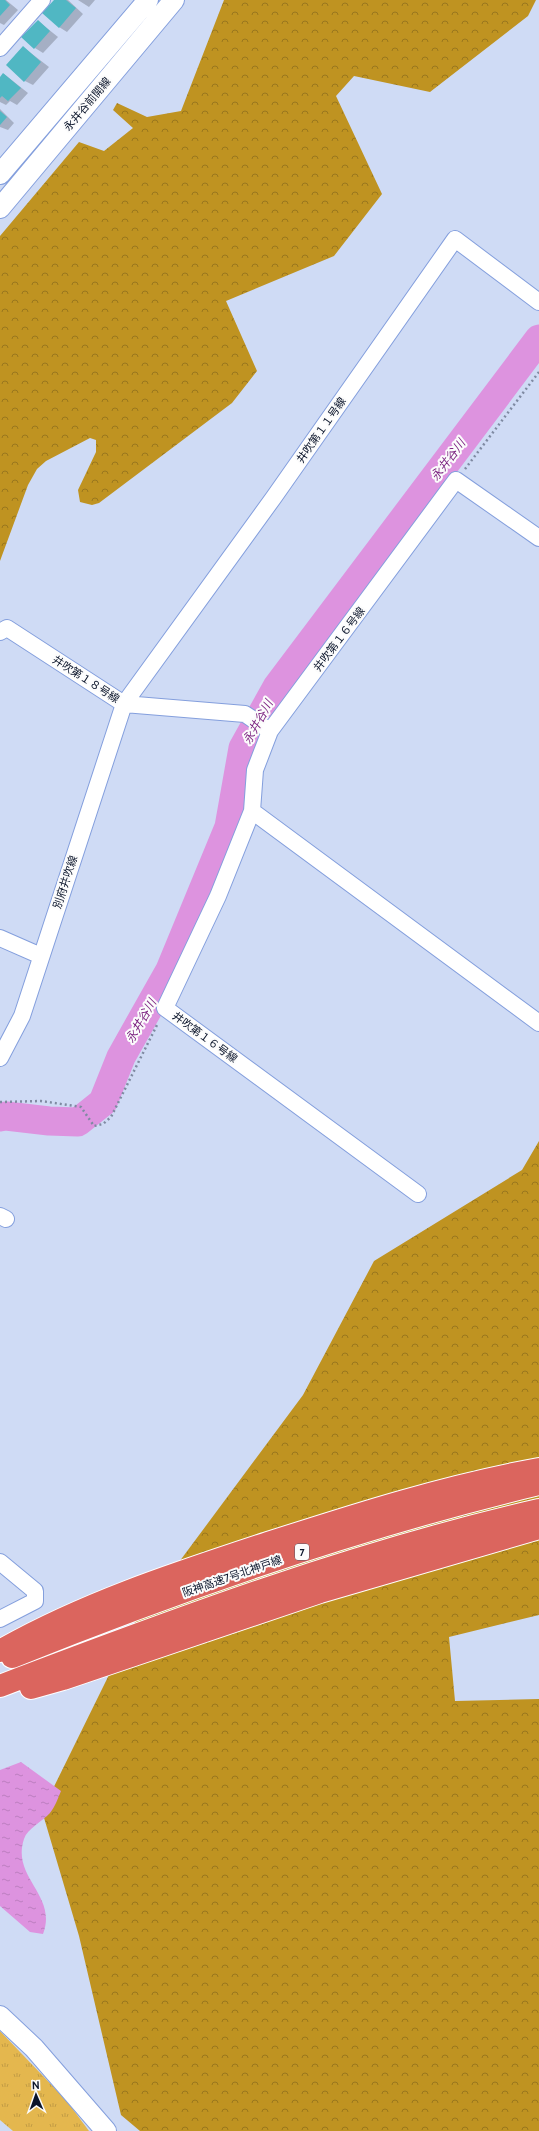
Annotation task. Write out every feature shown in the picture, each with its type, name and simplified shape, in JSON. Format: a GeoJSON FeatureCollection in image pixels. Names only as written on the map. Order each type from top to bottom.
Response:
{"type":"FeatureCollection","features":[{"type":"Feature","properties":{"kind":"highway"},"geometry":{"type":"LineString","coordinates":[[0,1651],[40,1628],[98,1603],[231,1555],[365,1512],[448,1488],[539,1469]]}},
{"type":"Feature","properties":{"kind":"highway","name":"阪神高速7号北神戸線"},"geometry":{"type":"LineString","coordinates":[[0,1662],[70,1634],[217,1580],[415,1517],[539,1484]]}},
{"type":"Feature","properties":{"kind":"highway","name":"7"},"geometry":{"type":"LineString","coordinates":[[0,1686],[140,1633],[232,1601],[421,1541],[539,1510]]}},
{"type":"Feature","properties":{"kind":"highway"},"geometry":{"type":"LineString","coordinates":[[0,1696],[63,1679],[320,1592],[539,1528]]}},
{"type":"Feature","properties":{"kind":"street"},"geometry":{"type":"LineString","coordinates":[[0,48],[42,0]]}},
{"type":"Feature","properties":{"kind":"street","name":"永井谷前開線"},"geometry":{"type":"LineString","coordinates":[[0,174],[148,0]]}},
{"type":"Feature","properties":{"kind":"street","name":"永井谷前開線"},"geometry":{"type":"LineString","coordinates":[[0,208],[174,0]]}},
{"type":"Feature","properties":{"kind":"street","name":"井吹第１１号線"},"geometry":{"type":"LineString","coordinates":[[124,704],[274,497],[455,239],[539,302]]}},
{"type":"Feature","properties":{"kind":"street"},"geometry":{"type":"LineString","coordinates":[[456,480],[539,538]]}},
{"type":"Feature","properties":{"kind":"street","name":"井吹第１６号線"},"geometry":{"type":"LineString","coordinates":[[418,1194],[165,1008],[218,896],[252,811],[255,770],[268,729],[456,480]]}},
{"type":"Feature","properties":{"kind":"street","name":"井吹第１８号線"},"geometry":{"type":"LineString","coordinates":[[0,632],[7,628],[124,704],[245,714],[268,729]]}},
{"type":"Feature","properties":{"kind":"street","name":"別府井吹線"},"geometry":{"type":"LineString","coordinates":[[0,1058],[22,1016],[124,704]]}},
{"type":"Feature","properties":{"kind":"street"},"geometry":{"type":"LineString","coordinates":[[252,811],[539,1023]]}},
{"type":"Feature","properties":{"kind":"street"},"geometry":{"type":"LineString","coordinates":[[0,938],[41,956]]}},
{"type":"Feature","properties":{"kind":"street"},"geometry":{"type":"LineString","coordinates":[[0,1562],[35,1591],[35,1601],[0,1619]]}},
{"type":"Feature","properties":{"kind":"street"},"geometry":{"type":"LineString","coordinates":[[0,2016],[34,2048],[106,2131]]}},
{"type":"Feature","properties":{"kind":"path"},"geometry":{"type":"LineString","coordinates":[[456,480],[539,372]]}},
{"type":"Feature","properties":{"kind":"path"},"geometry":{"type":"LineString","coordinates":[[0,1102],[41,1101],[81,1107],[94,1126],[103,1124],[111,1117],[165,1008]]}},
{"type":"Feature","properties":{"kind":"green space"},"geometry":{"type":"Polygon","coordinates":[[[224,0],[536,0],[528,16],[430,92],[354,76],[336,96],[382,194],[334,256],[226,301],[257,371],[232,403],[99,503],[92,505],[80,502],[78,490],[96,452],[96,440],[90,438],[46,461],[37,469],[28,485],[0,561],[0,236],[79,142],[104,151],[133,128],[113,110],[117,103],[147,117],[181,111],[224,0]]]}},
{"type":"Feature","properties":{"kind":"green space"},"geometry":{"type":"Polygon","coordinates":[[[539,1141],[539,1615],[449,1637],[455,1701],[539,1699],[539,2131],[140,2131],[121,2115],[79,1936],[42,1811],[136,1620],[303,1395],[374,1261],[522,1170],[539,1141]]]}},
{"type":"Feature","properties":{"kind":"green space"},"geometry":{"type":"Polygon","coordinates":[[[0,2031],[66,2100],[89,2131],[13,2131],[0,2120],[0,2031]]]}},
{"type":"Feature","properties":{"kind":"water"},"geometry":{"type":"Polygon","coordinates":[[[21,1762],[61,1791],[50,1813],[26,1835],[22,1853],[28,1876],[45,1908],[46,1920],[43,1934],[30,1932],[0,1906],[0,1770],[21,1762]]]}},
{"type":"Feature","properties":{"kind":"building"},"geometry":{"type":"Polygon","coordinates":[[[0,0],[5,0],[10,5],[0,16],[0,0]]]}},
{"type":"Feature","properties":{"kind":"building"},"geometry":{"type":"Polygon","coordinates":[[[54,0],[66,0],[76,8],[59,28],[42,13],[54,0]]]}},
{"type":"Feature","properties":{"kind":"building"},"geometry":{"type":"Polygon","coordinates":[[[38,20],[50,31],[34,49],[21,37],[38,20]]]}},
{"type":"Feature","properties":{"kind":"building"},"geometry":{"type":"Polygon","coordinates":[[[23,46],[41,62],[24,82],[6,65],[23,46]]]}},
{"type":"Feature","properties":{"kind":"building"},"geometry":{"type":"Polygon","coordinates":[[[3,73],[21,88],[8,101],[2,96],[0,98],[0,77],[3,73]]]}},
{"type":"Feature","properties":{"kind":"building"},"geometry":{"type":"Polygon","coordinates":[[[0,111],[7,117],[0,125],[0,111]]]}},
{"type":"Feature","properties":{"kind":"waterway","name":"永井谷川"},"geometry":{"type":"LineString","coordinates":[[0,1117],[6,1116],[49,1121],[78,1122],[103,1102],[121,1057],[170,970],[229,827],[243,748],[277,687],[539,339]]}}]}
